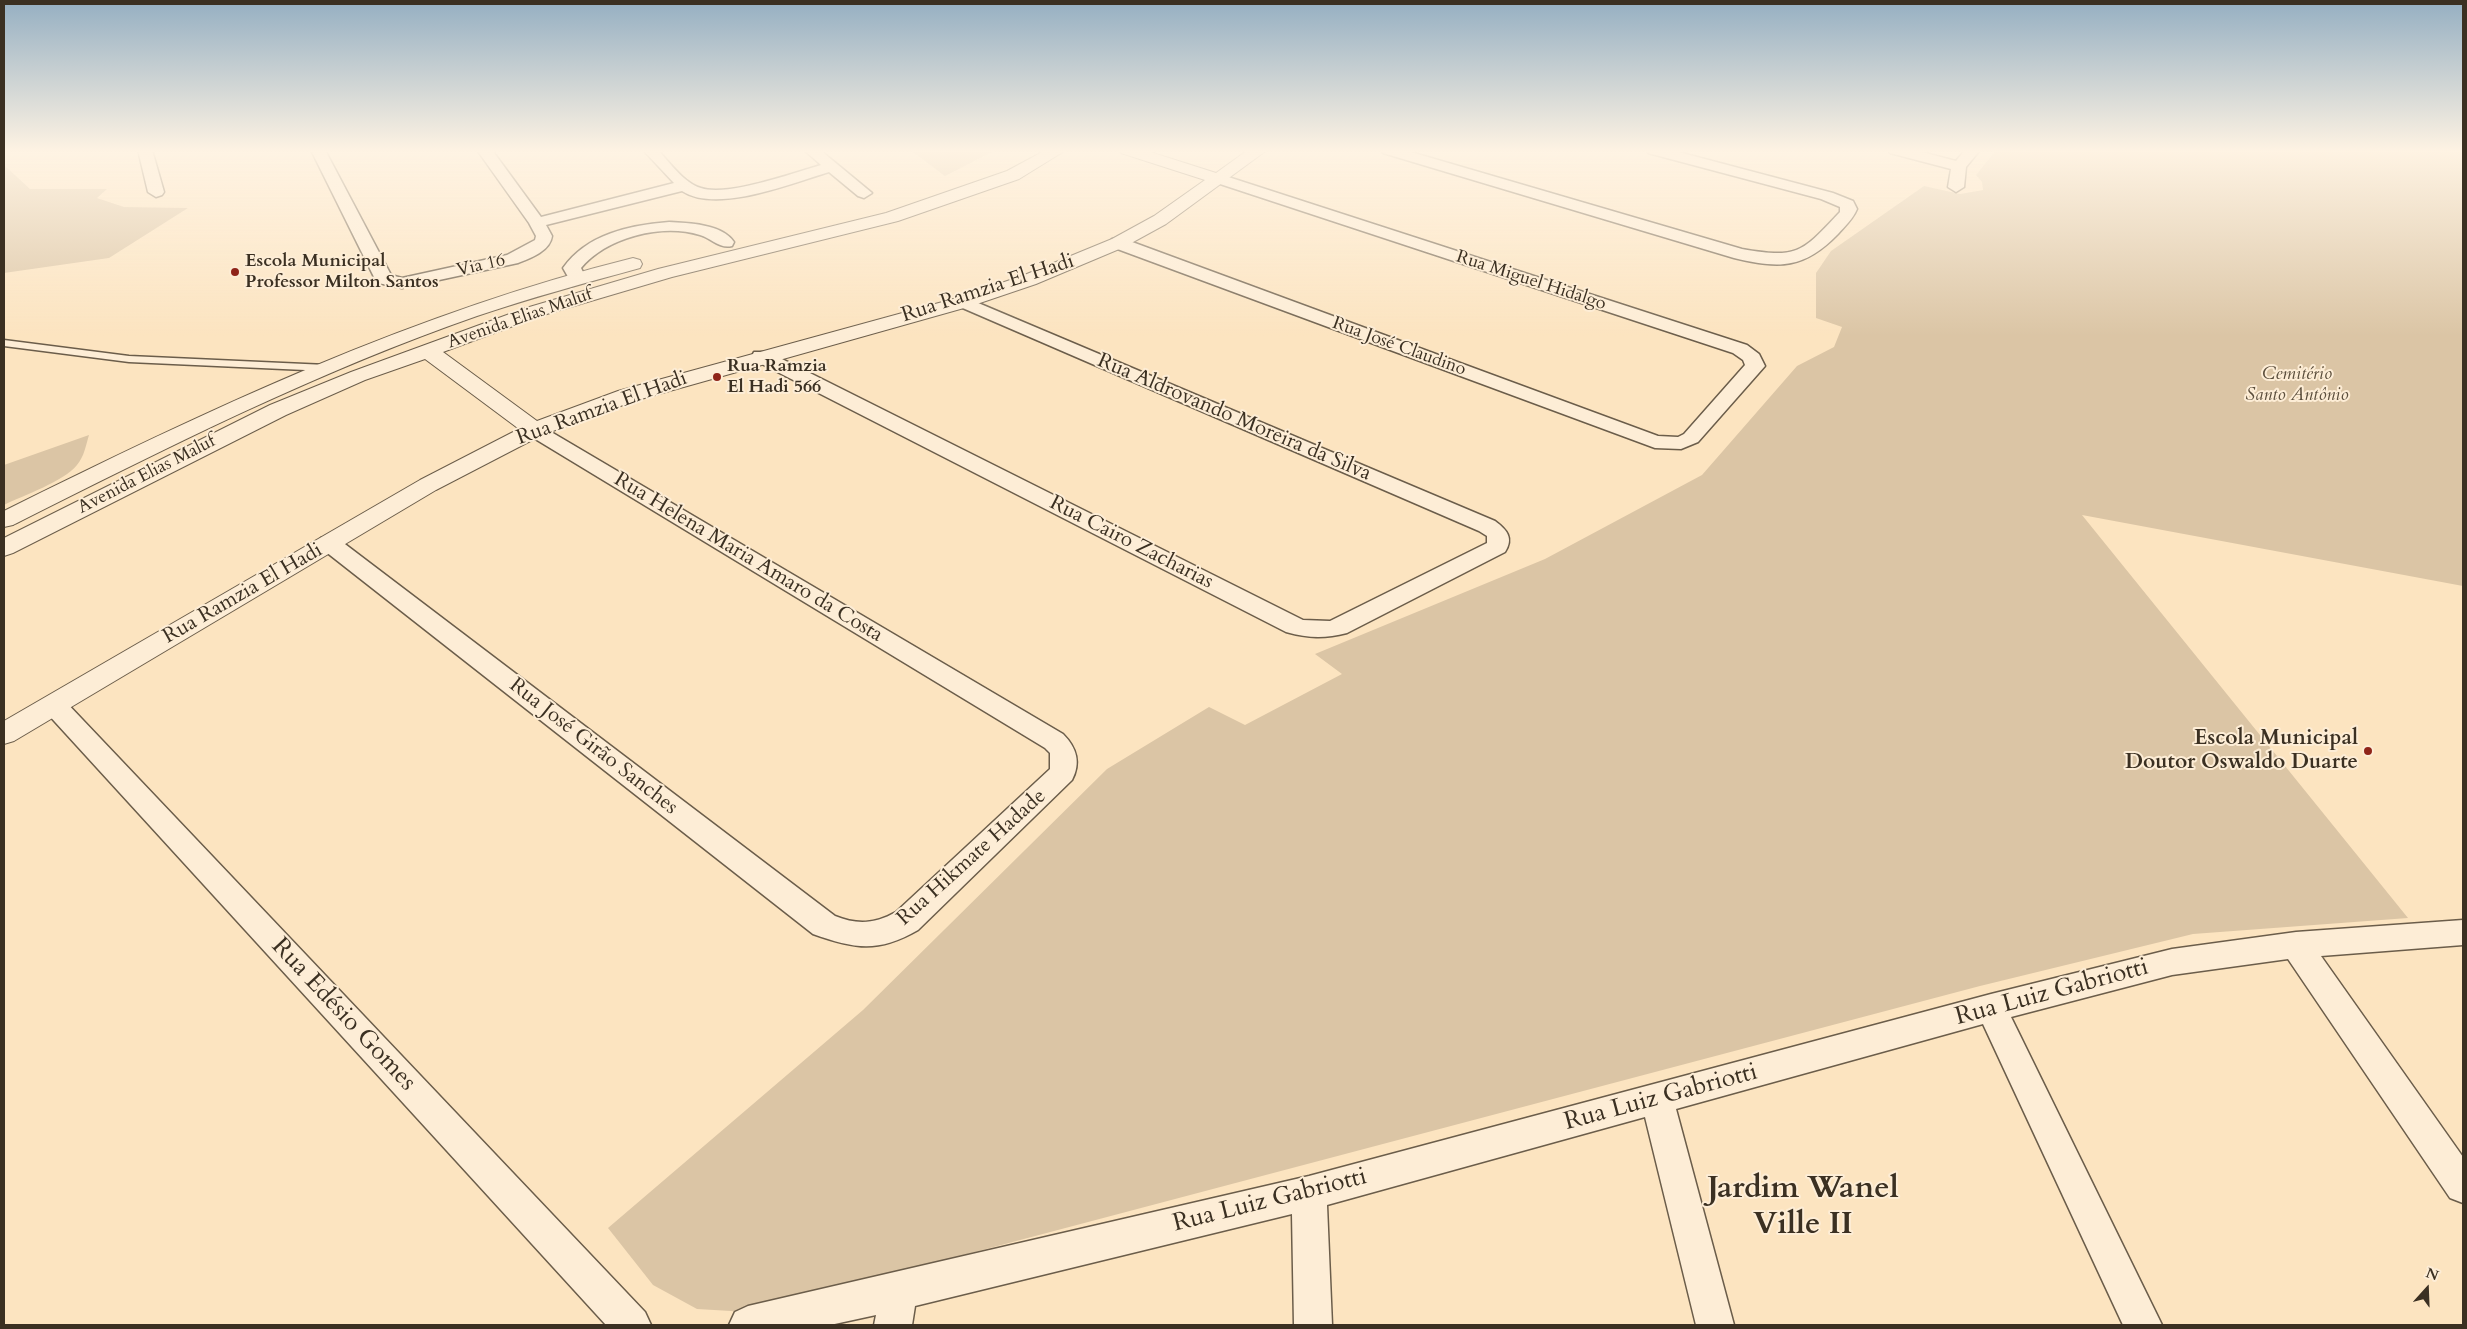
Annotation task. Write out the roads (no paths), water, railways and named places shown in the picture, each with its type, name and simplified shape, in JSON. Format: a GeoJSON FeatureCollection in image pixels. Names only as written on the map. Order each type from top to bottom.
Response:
{"type":"FeatureCollection","features":[{"type":"Feature","properties":{"kind":"street","name":"Via 16"},"geometry":{"type":"LineString","coordinates":[[350,212],[384,279],[392,282],[413,282],[512,259],[538,247],[543,242],[544,236],[537,223]]}},
{"type":"Feature","properties":{"kind":"street"},"geometry":{"type":"LineString","coordinates":[[529,212],[537,223],[581,212]]}},
{"type":"Feature","properties":{"kind":"street"},"geometry":{"type":"LineString","coordinates":[[600,212],[616,237]]}},
{"type":"Feature","properties":{"kind":"street"},"geometry":{"type":"LineString","coordinates":[[647,212],[657,227]]}},
{"type":"Feature","properties":{"kind":"street","name":"Avenida Elias Maluf"},"geometry":{"type":"LineString","coordinates":[[4,520],[253,398],[486,307],[576,278],[853,212]]}},
{"type":"Feature","properties":{"kind":"street","name":"Avenida Elias Maluf"},"geometry":{"type":"LineString","coordinates":[[4,548],[278,410],[358,376],[533,312],[593,294],[665,273],[906,212]]}},
{"type":"Feature","properties":{"kind":"street","name":"Rua Ramzia El Hadi"},"geometry":{"type":"LineString","coordinates":[[4,734],[435,481],[534,430],[626,396],[761,356],[964,302],[1029,280],[1118,243],[1171,212]]}},
{"type":"Feature","properties":{"kind":"street","name":"Rua Miguel Hidalgo"},"geometry":{"type":"LineString","coordinates":[[1320,212],[1740,349],[1750,355],[1754,360],[1755,366],[1691,438],[1681,443]]}},
{"type":"Feature","properties":{"kind":"street"},"geometry":{"type":"LineString","coordinates":[[1598,212],[1740,254],[1786,260],[1803,256],[1814,249],[1848,212]]}},
{"type":"Feature","properties":{"kind":"street"},"geometry":{"type":"LineString","coordinates":[[593,294],[576,278],[572,268],[577,259],[616,237],[657,227],[701,230],[726,242],[727,249],[722,252],[665,273]]}},
{"type":"Feature","properties":{"kind":"street","name":"Rua José Claudino"},"geometry":{"type":"LineString","coordinates":[[1118,243],[1655,442],[1681,443]]}},
{"type":"Feature","properties":{"kind":"street","name":"Rua Aldrovando Moreira da Silva"},"geometry":{"type":"LineString","coordinates":[[964,302],[1487,526],[1497,533],[1500,540]]}},
{"type":"Feature","properties":{"kind":"street","name":"Rua Helena Maria Amaro da Costa"},"geometry":{"type":"LineString","coordinates":[[428,351],[534,430],[1054,741],[1064,751],[1065,762]]}},
{"type":"Feature","properties":{"kind":"street","name":"Rua Cairo Zacharias"},"geometry":{"type":"LineString","coordinates":[[761,356],[1307,630],[1318,631],[1338,626],[1490,552],[1497,547],[1500,540]]}},
{"type":"Feature","properties":{"kind":"street","name":"Rua José Girão Sanches"},"geometry":{"type":"LineString","coordinates":[[329,543],[824,924],[844,932],[865,936]]}},
{"type":"Feature","properties":{"kind":"street","name":"Rua Edésio Gomes"},"geometry":{"type":"LineString","coordinates":[[54,705],[632,1325]]}},
{"type":"Feature","properties":{"kind":"street","name":"Rua Hikmate Hadade"},"geometry":{"type":"LineString","coordinates":[[865,936],[890,932],[907,921],[1052,785],[1062,773],[1065,762]]}},
{"type":"Feature","properties":{"kind":"street","name":"Rua Luiz Gabriotti"},"geometry":{"type":"LineString","coordinates":[[748,1325],[896,1308],[1309,1193],[1992,1008],[2172,962],[2296,945],[2463,932]]}},
{"type":"Feature","properties":{"kind":"street"},"geometry":{"type":"LineString","coordinates":[[2296,945],[2463,1186]]}},
{"type":"Feature","properties":{"kind":"street"},"geometry":{"type":"LineString","coordinates":[[1992,1008],[2143,1325]]}},
{"type":"Feature","properties":{"kind":"street"},"geometry":{"type":"LineString","coordinates":[[1657,1099],[1715,1325]]}},
{"type":"Feature","properties":{"kind":"street"},"geometry":{"type":"LineString","coordinates":[[1309,1193],[1313,1325]]}},
{"type":"Feature","properties":{"kind":"lane"},"geometry":{"type":"LineString","coordinates":[[4,343],[130,359],[327,368]]}},
{"type":"Feature","properties":{"kind":"place","name":"Escola Municipal Professor Milton Santos"},"geometry":{"type":"Point","coordinates":[235,272]}},
{"type":"Feature","properties":{"kind":"place","name":"Rua Ramzia El Hadi 566"},"geometry":{"type":"Point","coordinates":[717,377]}},
{"type":"Feature","properties":{"kind":"place","name":"Escola Municipal Doutor Oswaldo Duarte"},"geometry":{"type":"Point","coordinates":[2368,751]}},
{"type":"Feature","properties":{"kind":"district","name":"Jardim Wanel Ville II"},"geometry":{"type":"Point","coordinates":[1803,1208]}},
{"type":"Feature","properties":{"kind":"park label","name":"Cemitério Santo Antônio"},"geometry":{"type":"Point","coordinates":[2297,385]}}]}
